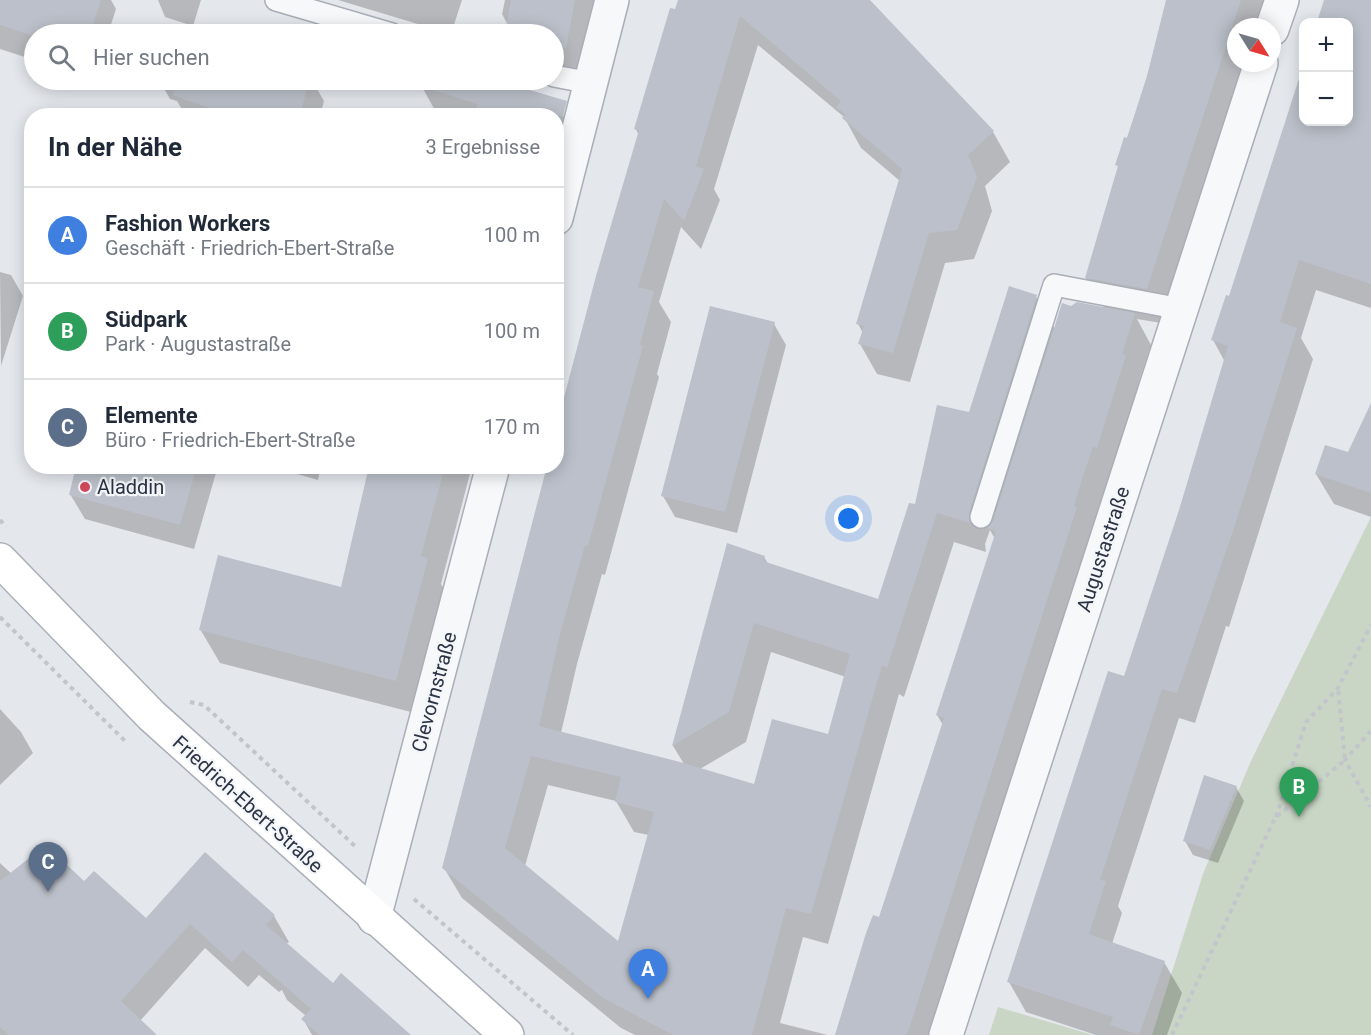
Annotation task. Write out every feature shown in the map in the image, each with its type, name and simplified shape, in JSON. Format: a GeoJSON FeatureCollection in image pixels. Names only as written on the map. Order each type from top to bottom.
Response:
{"type":"FeatureCollection","features":[{"type":"Feature","properties":{"kind":"street"},"geometry":{"type":"LineString","coordinates":[[564,187],[612,0]]}},
{"type":"Feature","properties":{"kind":"street"},"geometry":{"type":"LineString","coordinates":[[1276,18],[1282,0]]}},
{"type":"Feature","properties":{"kind":"street","name":"Augustastraße"},"geometry":{"type":"LineString","coordinates":[[946,1035],[1258,72]]}},
{"type":"Feature","properties":{"kind":"street","name":"Clevornstraße"},"geometry":{"type":"LineString","coordinates":[[374,918],[491,474]]}},
{"type":"Feature","properties":{"kind":"street","name":"Friedrich-Ebert-Straße"},"geometry":{"type":"LineString","coordinates":[[7,548],[152,716],[374,918],[507,1035]]}},
{"type":"Feature","properties":{"kind":"lane"},"geometry":{"type":"LineString","coordinates":[[276,0],[358,24]]}},
{"type":"Feature","properties":{"kind":"lane"},"geometry":{"type":"LineString","coordinates":[[564,78],[591,83]]}},
{"type":"Feature","properties":{"kind":"lane"},"geometry":{"type":"LineString","coordinates":[[981,517],[1054,285],[1181,309]]}},
{"type":"Feature","properties":{"kind":"path"},"geometry":{"type":"LineString","coordinates":[[0,520],[7,548]]}},
{"type":"Feature","properties":{"kind":"path"},"geometry":{"type":"LineString","coordinates":[[1172,1035],[1275,818],[1306,722],[1338,688],[1371,625]]}},
{"type":"Feature","properties":{"kind":"path"},"geometry":{"type":"LineString","coordinates":[[1338,688],[1345,760],[1371,807]]}},
{"type":"Feature","properties":{"kind":"path"},"geometry":{"type":"LineString","coordinates":[[186,701],[204,705],[386,875],[573,1035]]}},
{"type":"Feature","properties":{"kind":"path"},"geometry":{"type":"LineString","coordinates":[[1275,818],[1345,760],[1371,731]]}},
{"type":"Feature","properties":{"kind":"green space"},"geometry":{"type":"Polygon","coordinates":[[[1371,517],[1371,1035],[1152,1035],[1203,874],[1251,761],[1371,517]]]}},
{"type":"Feature","properties":{"kind":"green space"},"geometry":{"type":"Polygon","coordinates":[[[998,1007],[1093,1035],[989,1035],[998,1007]]]}},
{"type":"Feature","properties":{"kind":"building"},"geometry":{"type":"Polygon","coordinates":[[[0,0],[101,0],[93,24],[24,24],[24,33],[0,25],[0,0]]]}},
{"type":"Feature","properties":{"kind":"building"},"geometry":{"type":"Polygon","coordinates":[[[511,0],[575,0],[566,48],[564,48],[564,24],[507,24],[511,0]]]}},
{"type":"Feature","properties":{"kind":"building"},"geometry":{"type":"Polygon","coordinates":[[[678,0],[870,0],[994,131],[968,155],[977,177],[957,230],[929,233],[893,353],[858,344],[864,326],[856,324],[902,169],[842,118],[845,114],[836,107],[841,101],[740,16],[696,166],[704,169],[684,221],[664,199],[638,287],[654,291],[640,345],[643,346],[588,546],[585,545],[560,634],[539,726],[680,762],[754,784],[772,719],[828,734],[850,654],[754,623],[729,712],[672,746],[727,543],[765,556],[763,561],[878,599],[909,503],[915,504],[937,405],[969,412],[1009,286],[1037,295],[969,513],[970,523],[937,513],[887,668],[882,665],[811,914],[786,908],[752,1035],[673,1035],[603,998],[442,868],[545,474],[564,474],[564,398],[596,276],[639,130],[634,129],[670,8],[675,9],[678,0]],[[531,756],[505,848],[618,941],[654,812],[615,802],[621,777],[531,756]]]}},
{"type":"Feature","properties":{"kind":"building"},"geometry":{"type":"Polygon","coordinates":[[[1166,0],[1241,0],[1235,18],[1227,18],[1227,43],[1147,289],[1085,278],[1118,166],[1115,165],[1124,137],[1127,138],[1147,76],[1166,0]]]}},
{"type":"Feature","properties":{"kind":"building"},"geometry":{"type":"Polygon","coordinates":[[[1324,0],[1371,0],[1371,284],[1299,260],[1280,322],[1297,328],[1234,528],[1177,693],[1162,689],[1100,880],[1106,881],[1089,934],[1165,961],[1139,1035],[1110,1025],[1113,1017],[1007,982],[1108,671],[1124,676],[1179,510],[1228,346],[1211,340],[1226,295],[1229,296],[1299,79],[1299,126],[1353,126],[1353,18],[1318,18],[1324,0]]]}},
{"type":"Feature","properties":{"kind":"building"},"geometry":{"type":"Polygon","coordinates":[[[175,90],[306,90],[302,108],[210,108],[172,95],[175,90]]]}},
{"type":"Feature","properties":{"kind":"building"},"geometry":{"type":"Polygon","coordinates":[[[433,90],[530,90],[567,101],[564,112],[564,108],[476,108],[477,104],[433,90]]]}},
{"type":"Feature","properties":{"kind":"building"},"geometry":{"type":"Polygon","coordinates":[[[1077,302],[1135,313],[1122,354],[1126,355],[1097,448],[1093,447],[1083,476],[1074,506],[1077,507],[907,1035],[835,1035],[866,933],[873,915],[879,917],[944,718],[936,715],[996,531],[987,528],[993,521],[1062,303],[1071,306],[1077,302]]]}},
{"type":"Feature","properties":{"kind":"building"},"geometry":{"type":"Polygon","coordinates":[[[710,306],[775,322],[725,512],[661,496],[710,306]]]}},
{"type":"Feature","properties":{"kind":"building"},"geometry":{"type":"Polygon","coordinates":[[[1371,403],[1371,493],[1315,474],[1325,445],[1348,452],[1371,403]]]}},
{"type":"Feature","properties":{"kind":"building"},"geometry":{"type":"Polygon","coordinates":[[[74,474],[195,474],[180,525],[69,495],[74,474]]]}},
{"type":"Feature","properties":{"kind":"building"},"geometry":{"type":"Polygon","coordinates":[[[367,474],[443,474],[421,556],[428,558],[396,681],[199,630],[218,555],[341,587],[367,474]]]}},
{"type":"Feature","properties":{"kind":"building"},"geometry":{"type":"Polygon","coordinates":[[[1204,775],[1237,786],[1210,850],[1183,841],[1204,775]]]}},
{"type":"Feature","properties":{"kind":"building"},"geometry":{"type":"Polygon","coordinates":[[[46,845],[84,881],[94,871],[146,918],[205,852],[275,915],[266,925],[333,983],[341,973],[411,1035],[319,1035],[301,1019],[311,1009],[243,950],[232,962],[190,924],[121,1001],[157,1035],[9,1035],[0,1027],[0,881],[46,845]]]}},
{"type":"Feature","properties":{"kind":"place","name":"Aladdin"},"geometry":{"type":"Point","coordinates":[85,487]}},
{"type":"Feature","properties":{"kind":"place","name":"Südpark"},"geometry":{"type":"Point","coordinates":[1299,817]}},
{"type":"Feature","properties":{"kind":"place","name":"Elemente"},"geometry":{"type":"Point","coordinates":[48,892]}},
{"type":"Feature","properties":{"kind":"place","name":"Fashion Workers"},"geometry":{"type":"Point","coordinates":[648,999]}}]}
